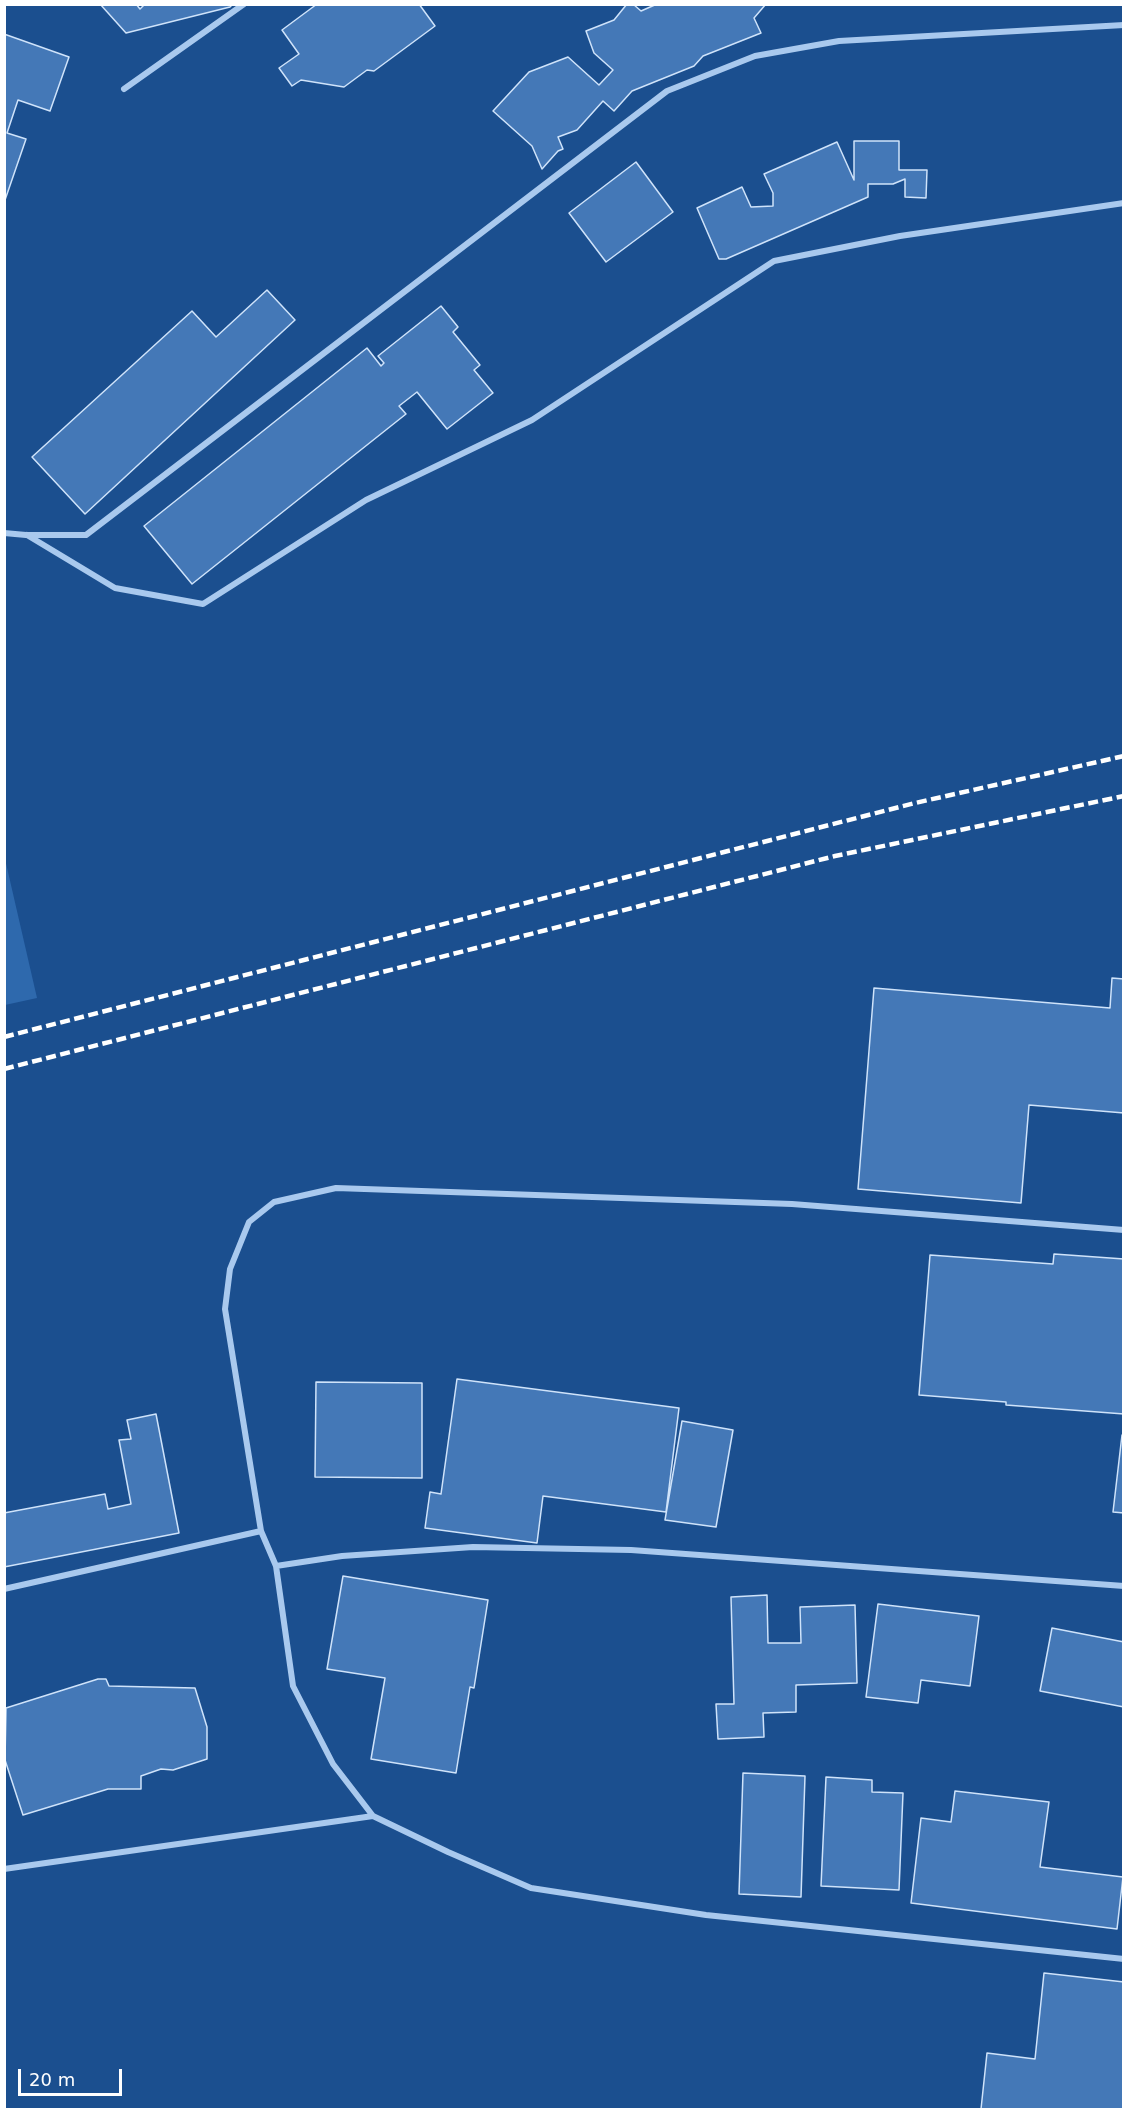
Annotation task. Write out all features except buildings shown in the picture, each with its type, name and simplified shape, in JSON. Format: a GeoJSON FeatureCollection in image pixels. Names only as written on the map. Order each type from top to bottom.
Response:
{"type":"FeatureCollection","features":[{"type":"Feature","properties":{"kind":"street"},"geometry":{"type":"LineString","coordinates":[[124,89],[244,4]]}},
{"type":"Feature","properties":{"kind":"street"},"geometry":{"type":"LineString","coordinates":[[4,533],[86,535],[667,91],[755,56],[839,41],[1124,25]]}},
{"type":"Feature","properties":{"kind":"street"},"geometry":{"type":"LineString","coordinates":[[26,535],[115,588],[203,604],[366,500],[532,420],[774,261],[900,236],[1124,203]]}},
{"type":"Feature","properties":{"kind":"street"},"geometry":{"type":"LineString","coordinates":[[1124,1230],[792,1204],[336,1188],[274,1202],[249,1222],[230,1269],[225,1309],[261,1531],[276,1566],[293,1686],[333,1764],[373,1815],[448,1852],[531,1888],[706,1915],[1124,1959]]}},
{"type":"Feature","properties":{"kind":"street"},"geometry":{"type":"LineString","coordinates":[[4,1589],[261,1531]]}},
{"type":"Feature","properties":{"kind":"street"},"geometry":{"type":"LineString","coordinates":[[276,1566],[342,1556],[473,1547],[631,1550],[1124,1586]]}},
{"type":"Feature","properties":{"kind":"street"},"geometry":{"type":"LineString","coordinates":[[4,1869],[373,1815]]}},
{"type":"Feature","properties":{"kind":"shaded area"},"geometry":{"type":"Polygon","coordinates":[[[5,859],[37,998],[4,1005],[5,859]]]}},
{"type":"Feature","properties":{"kind":"railway"},"geometry":{"type":"LineString","coordinates":[[4,1037],[915,803],[1124,756]]}},
{"type":"Feature","properties":{"kind":"railway"},"geometry":{"type":"LineString","coordinates":[[4,1069],[835,856],[1124,796]]}}]}
